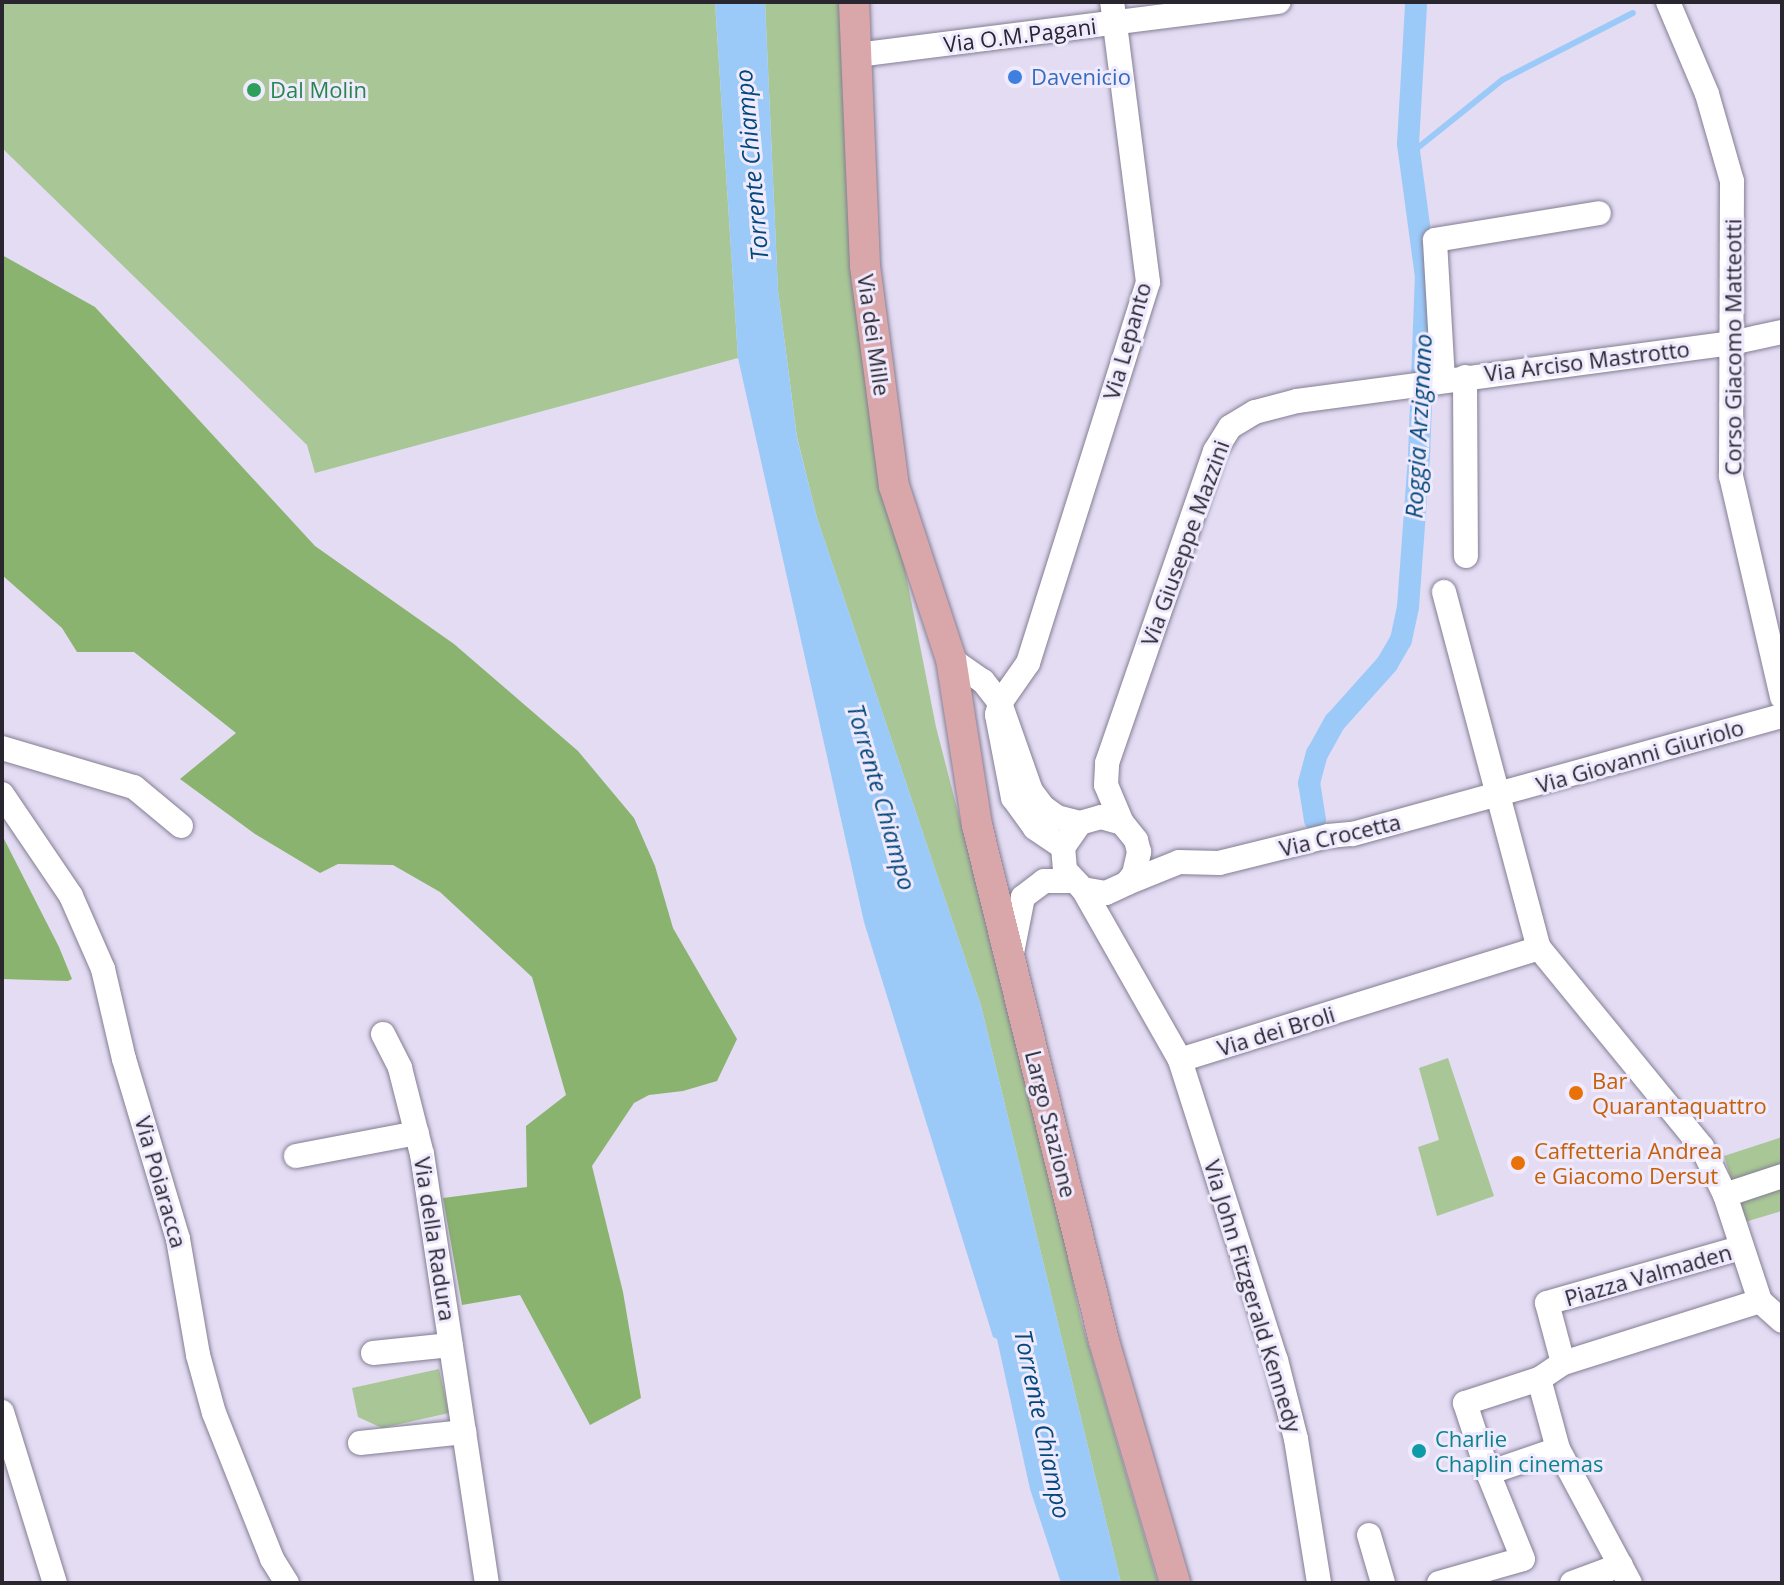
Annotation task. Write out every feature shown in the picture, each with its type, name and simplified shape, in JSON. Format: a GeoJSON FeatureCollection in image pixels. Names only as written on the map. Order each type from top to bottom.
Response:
{"type":"FeatureCollection","features":[{"type":"Feature","properties":{"kind":"main road","name":"Via dei Mille"},"geometry":{"type":"LineString","coordinates":[[854,2],[865,266],[894,486],[951,659]]}},
{"type":"Feature","properties":{"kind":"main road","name":"Largo Stazione"},"geometry":{"type":"LineString","coordinates":[[951,659],[971,800],[1104,1341],[1175,1583]]}},
{"type":"Feature","properties":{"kind":"street","name":"Via O.M.Pagani"},"geometry":{"type":"LineString","coordinates":[[857,55],[1113,12],[1279,2]]}},
{"type":"Feature","properties":{"kind":"street","name":"Corso Giacomo Matteotti"},"geometry":{"type":"LineString","coordinates":[[1668,2],[1707,94],[1732,181],[1731,476],[1782,697]]}},
{"type":"Feature","properties":{"kind":"street","name":"Via Lepanto"},"geometry":{"type":"LineString","coordinates":[[1004,712],[1025,669],[1148,282],[1113,12]]}},
{"type":"Feature","properties":{"kind":"street"},"geometry":{"type":"LineString","coordinates":[[1466,556],[1454,378],[1435,240],[1599,213]]}},
{"type":"Feature","properties":{"kind":"street","name":"Via Arciso Mastrotto"},"geometry":{"type":"LineString","coordinates":[[1454,378],[1731,343],[1782,332]]}},
{"type":"Feature","properties":{"kind":"street","name":"Via Giuseppe Mazzini"},"geometry":{"type":"LineString","coordinates":[[1126,827],[1106,785],[1107,763],[1215,451],[1230,427],[1255,412],[1297,401],[1454,378]]}},
{"type":"Feature","properties":{"kind":"street"},"geometry":{"type":"LineString","coordinates":[[1444,592],[1539,948],[1702,1147],[1725,1195],[1740,1248]]}},
{"type":"Feature","properties":{"kind":"street"},"geometry":{"type":"LineString","coordinates":[[951,659],[983,681],[1004,712],[1031,791],[1043,807],[1057,817],[1080,823],[1101,817],[1126,827],[1179,862]]}},
{"type":"Feature","properties":{"kind":"street"},"geometry":{"type":"LineString","coordinates":[[983,681],[1025,669]]}},
{"type":"Feature","properties":{"kind":"street"},"geometry":{"type":"LineString","coordinates":[[1004,712],[998,735],[1013,798],[1035,828],[1063,847]]}},
{"type":"Feature","properties":{"kind":"street","name":"Via Giovanni Giuriolo"},"geometry":{"type":"LineString","coordinates":[[1498,795],[1782,716]]}},
{"type":"Feature","properties":{"kind":"street"},"geometry":{"type":"LineString","coordinates":[[2,748],[134,787],[181,826]]}},
{"type":"Feature","properties":{"kind":"street","name":"Via Poiaracca"},"geometry":{"type":"LineString","coordinates":[[2,794],[71,896],[103,969],[124,1059],[178,1239],[198,1355],[214,1413],[272,1559],[287,1583]]}},
{"type":"Feature","properties":{"kind":"street","name":"Via Crocetta"},"geometry":{"type":"LineString","coordinates":[[1122,886],[1179,862],[1219,863],[1328,836],[1353,834],[1498,795]]}},
{"type":"Feature","properties":{"kind":"street"},"geometry":{"type":"LineString","coordinates":[[1080,823],[1063,847],[1065,870],[1078,885],[1180,1060]]}},
{"type":"Feature","properties":{"kind":"street"},"geometry":{"type":"LineString","coordinates":[[1011,960],[1023,897],[1044,881],[1078,885],[1106,893],[1122,886],[1134,874],[1139,852],[1126,827]]}},
{"type":"Feature","properties":{"kind":"street"},"geometry":{"type":"LineString","coordinates":[[1112,944],[1122,886]]}},
{"type":"Feature","properties":{"kind":"street","name":"Via dei Broli"},"geometry":{"type":"LineString","coordinates":[[1180,1060],[1539,948]]}},
{"type":"Feature","properties":{"kind":"street","name":"Via della Radura"},"geometry":{"type":"LineString","coordinates":[[383,1034],[400,1068],[417,1133],[487,1583]]}},
{"type":"Feature","properties":{"kind":"street","name":"Via John Fitzgerald Kennedy"},"geometry":{"type":"LineString","coordinates":[[1180,1060],[1276,1360],[1296,1439],[1319,1583]]}},
{"type":"Feature","properties":{"kind":"street","name":"Via della Radura"},"geometry":{"type":"LineString","coordinates":[[296,1156],[417,1133]]}},
{"type":"Feature","properties":{"kind":"street"},"geometry":{"type":"LineString","coordinates":[[1725,1195],[1782,1176]]}},
{"type":"Feature","properties":{"kind":"street","name":"Piazza Valmaden"},"geometry":{"type":"LineString","coordinates":[[1563,1363],[1547,1303],[1740,1248],[1760,1301]]}},
{"type":"Feature","properties":{"kind":"street"},"geometry":{"type":"LineString","coordinates":[[1439,1583],[1523,1559],[1488,1473],[1465,1403],[1539,1379],[1563,1363],[1760,1301],[1782,1321]]}},
{"type":"Feature","properties":{"kind":"street","name":"Via della Radura"},"geometry":{"type":"LineString","coordinates":[[373,1353],[451,1345]]}},
{"type":"Feature","properties":{"kind":"street"},"geometry":{"type":"LineString","coordinates":[[1539,1379],[1558,1449],[1626,1574],[1572,1583]]}},
{"type":"Feature","properties":{"kind":"street"},"geometry":{"type":"LineString","coordinates":[[2,1412],[55,1583]]}},
{"type":"Feature","properties":{"kind":"street"},"geometry":{"type":"LineString","coordinates":[[360,1443],[464,1432]]}},
{"type":"Feature","properties":{"kind":"street"},"geometry":{"type":"LineString","coordinates":[[1488,1473],[1558,1449]]}},
{"type":"Feature","properties":{"kind":"street"},"geometry":{"type":"LineString","coordinates":[[1369,1535],[1383,1583]]}},
{"type":"Feature","properties":{"kind":"green space"},"geometry":{"type":"Polygon","coordinates":[[[2,2],[715,2],[738,358],[315,473],[307,445],[2,148],[2,2]]]}},
{"type":"Feature","properties":{"kind":"green space"},"geometry":{"type":"Polygon","coordinates":[[[765,2],[852,2],[889,488],[936,727],[1045,1148],[1081,1320],[1158,1583],[1121,1583],[981,1006],[817,518],[797,437],[778,291],[765,2]]]}},
{"type":"Feature","properties":{"kind":"green space"},"geometry":{"type":"Polygon","coordinates":[[[2,255],[95,307],[315,546],[454,644],[578,751],[634,818],[655,866],[673,928],[737,1039],[717,1081],[683,1091],[649,1095],[634,1103],[592,1166],[623,1292],[641,1398],[590,1425],[520,1295],[462,1305],[443,1198],[527,1187],[526,1126],[566,1095],[532,977],[440,892],[393,865],[338,864],[320,873],[255,834],[180,779],[236,733],[134,652],[77,652],[62,628],[2,575],[2,255]]]}},
{"type":"Feature","properties":{"kind":"green space"},"geometry":{"type":"Polygon","coordinates":[[[2,835],[59,947],[72,979],[68,981],[2,979],[2,835]]]}},
{"type":"Feature","properties":{"kind":"green space"},"geometry":{"type":"Polygon","coordinates":[[[1448,1058],[1494,1196],[1437,1216],[1418,1147],[1439,1140],[1419,1068],[1448,1058]]]}},
{"type":"Feature","properties":{"kind":"green space"},"geometry":{"type":"Polygon","coordinates":[[[1782,1137],[1782,1211],[1745,1222],[1724,1156],[1782,1137]]]}},
{"type":"Feature","properties":{"kind":"green space"},"geometry":{"type":"Polygon","coordinates":[[[439,1369],[449,1413],[382,1428],[358,1417],[352,1388],[439,1369]]]}},
{"type":"Feature","properties":{"kind":"water","name":"Torrente Chiampo"},"geometry":{"type":"Polygon","coordinates":[[[715,2],[765,2],[778,291],[797,438],[817,518],[981,1006],[1121,1583],[1061,1583],[1030,1489],[997,1339],[993,1337],[864,922],[738,358],[715,2]]]}},
{"type":"Feature","properties":{"kind":"waterway","name":"Roggia Arzignano"},"geometry":{"type":"LineString","coordinates":[[1315,820],[1309,783],[1317,754],[1335,722],[1387,664],[1401,640],[1408,607],[1419,456],[1426,277],[1408,144],[1416,4]]}},
{"type":"Feature","properties":{"kind":"waterway"},"geometry":{"type":"LineString","coordinates":[[1415,150],[1502,80],[1633,13]]}},
{"type":"Feature","properties":{"kind":"place","name":"Davenicio"},"geometry":{"type":"Point","coordinates":[1015,77]}},
{"type":"Feature","properties":{"kind":"place","name":"Dal Molin"},"geometry":{"type":"Point","coordinates":[254,90]}},
{"type":"Feature","properties":{"kind":"place","name":"Bar Quarantaquattro"},"geometry":{"type":"Point","coordinates":[1576,1093]}},
{"type":"Feature","properties":{"kind":"place","name":"Caffetteria Andrea e Giacomo Dersut"},"geometry":{"type":"Point","coordinates":[1518,1163]}},
{"type":"Feature","properties":{"kind":"place","name":"Charlie Chaplin cinemas"},"geometry":{"type":"Point","coordinates":[1419,1451]}}]}
